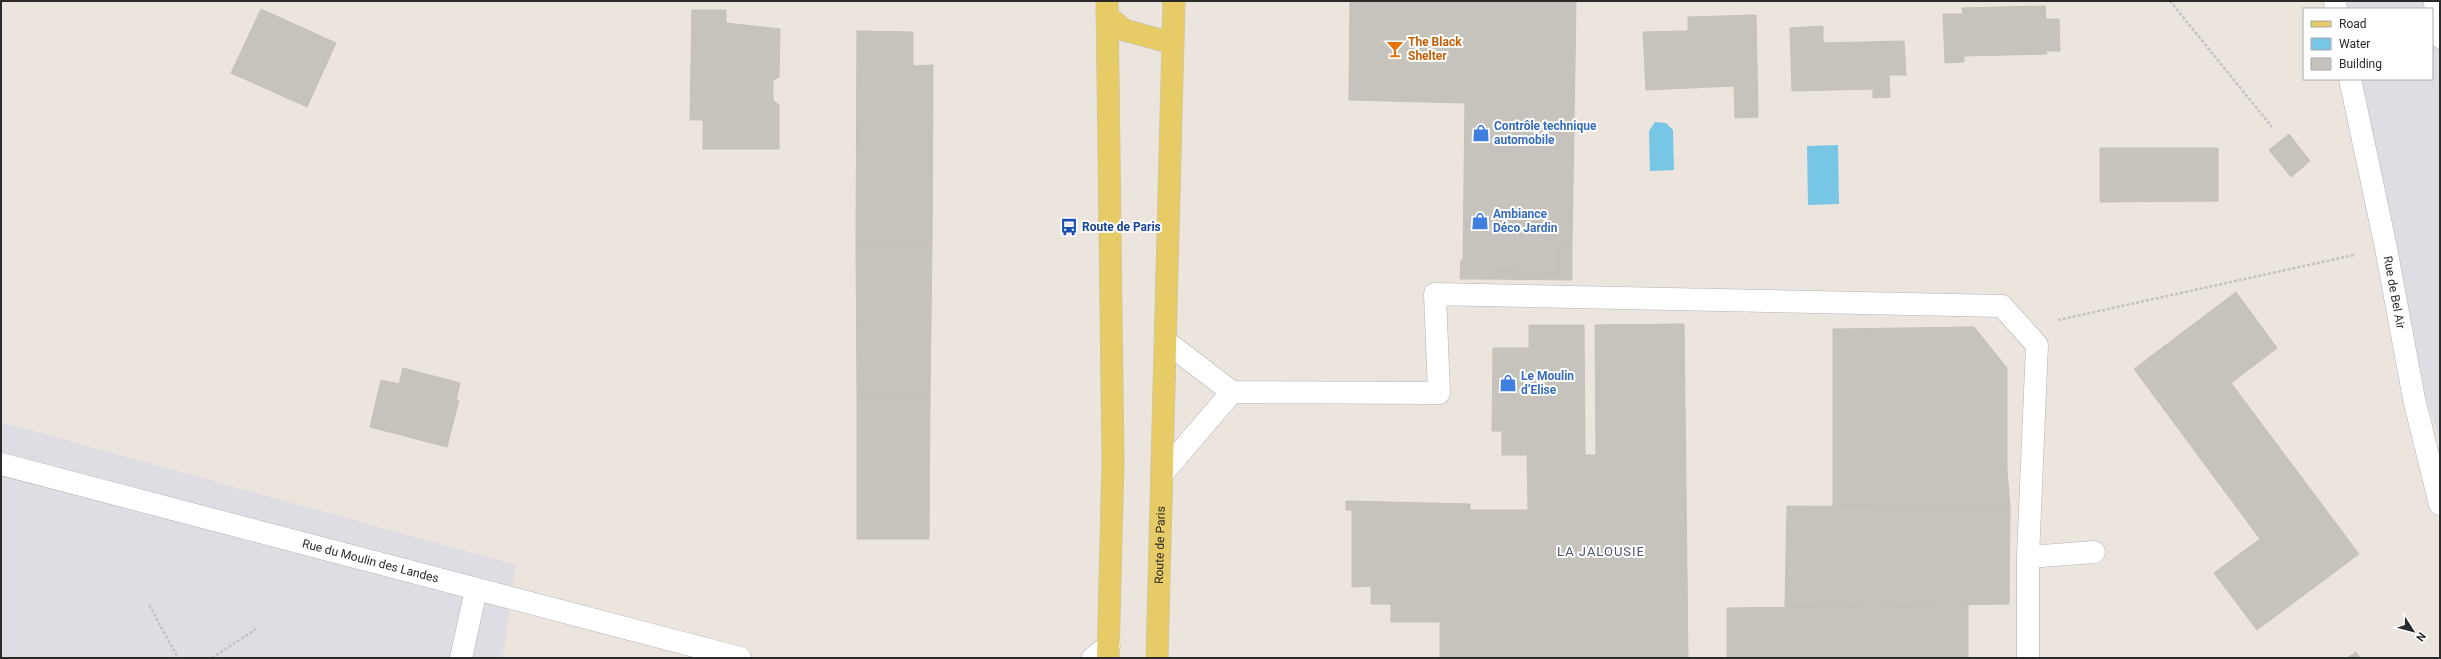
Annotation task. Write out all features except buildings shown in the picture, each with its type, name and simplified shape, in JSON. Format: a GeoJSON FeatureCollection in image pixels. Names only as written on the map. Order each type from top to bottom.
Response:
{"type":"FeatureCollection","features":[{"type":"Feature","properties":{"kind":"main road","name":"Route de Paris"},"geometry":{"type":"LineString","coordinates":[[1158,658],[1174,1]]}},
{"type":"Feature","properties":{"kind":"main road"},"geometry":{"type":"LineString","coordinates":[[1107,8],[1124,30],[1172,43]]}},
{"type":"Feature","properties":{"kind":"main road"},"geometry":{"type":"LineString","coordinates":[[1103,654],[1113,462],[1107,8]]}},
{"type":"Feature","properties":{"kind":"street","name":"Rue de Bel Air"},"geometry":{"type":"LineString","coordinates":[[2351,84],[2386,248],[2414,399],[2440,504]]}},
{"type":"Feature","properties":{"kind":"street"},"geometry":{"type":"LineString","coordinates":[[1165,341],[1232,392],[1440,394],[1436,294],[2002,306],[2038,345],[2028,557],[2028,658]]}},
{"type":"Feature","properties":{"kind":"street"},"geometry":{"type":"LineString","coordinates":[[1162,474],[1232,392]]}},
{"type":"Feature","properties":{"kind":"street","name":"Rue du Moulin des Landes"},"geometry":{"type":"LineString","coordinates":[[1,464],[476,590],[740,658]]}},
{"type":"Feature","properties":{"kind":"street"},"geometry":{"type":"LineString","coordinates":[[2028,557],[2094,552]]}},
{"type":"Feature","properties":{"kind":"street"},"geometry":{"type":"LineString","coordinates":[[461,658],[476,590]]}},
{"type":"Feature","properties":{"kind":"lane"},"geometry":{"type":"LineString","coordinates":[[2432,1],[2440,39]]}},
{"type":"Feature","properties":{"kind":"path"},"geometry":{"type":"LineString","coordinates":[[2170,1],[2272,127]]}},
{"type":"Feature","properties":{"kind":"path"},"geometry":{"type":"LineString","coordinates":[[2022,328],[2386,248]]}},
{"type":"Feature","properties":{"kind":"path"},"geometry":{"type":"LineString","coordinates":[[149,605],[178,658]]}},
{"type":"Feature","properties":{"kind":"path"},"geometry":{"type":"LineString","coordinates":[[212,658],[256,629]]}},
{"type":"Feature","properties":{"kind":"shaded area"},"geometry":{"type":"Polygon","coordinates":[[[2346,1],[2440,1],[2440,440],[2414,364],[2360,80],[2433,80],[2433,8],[2347,8],[2346,1]]]}},
{"type":"Feature","properties":{"kind":"shaded area"},"geometry":{"type":"Polygon","coordinates":[[[1,422],[515,565],[503,658],[1,658],[1,422]]]}},
{"type":"Feature","properties":{"kind":"water"},"geometry":{"type":"Polygon","coordinates":[[[1655,122],[1666,123],[1673,130],[1674,170],[1650,171],[1649,131],[1655,122]]]}},
{"type":"Feature","properties":{"kind":"water"},"geometry":{"type":"Polygon","coordinates":[[[1838,145],[1839,204],[1808,205],[1807,146],[1838,145]]]}},
{"type":"Feature","properties":{"kind":"place","name":"The Black Shelter"},"geometry":{"type":"Point","coordinates":[1395,49]}},
{"type":"Feature","properties":{"kind":"place","name":"Contrôle technique automobile"},"geometry":{"type":"Point","coordinates":[1481,133]}},
{"type":"Feature","properties":{"kind":"place","name":"Ambiance Déco Jardin"},"geometry":{"type":"Point","coordinates":[1480,221]}},
{"type":"Feature","properties":{"kind":"place","name":"Route de Paris"},"geometry":{"type":"Point","coordinates":[1069,227]}},
{"type":"Feature","properties":{"kind":"place","name":"Le Moulin d’Elise"},"geometry":{"type":"Point","coordinates":[1508,383]}},
{"type":"Feature","properties":{"kind":"district","name":"LA JALOUSIE"},"geometry":{"type":"Point","coordinates":[1601,551]}}]}
